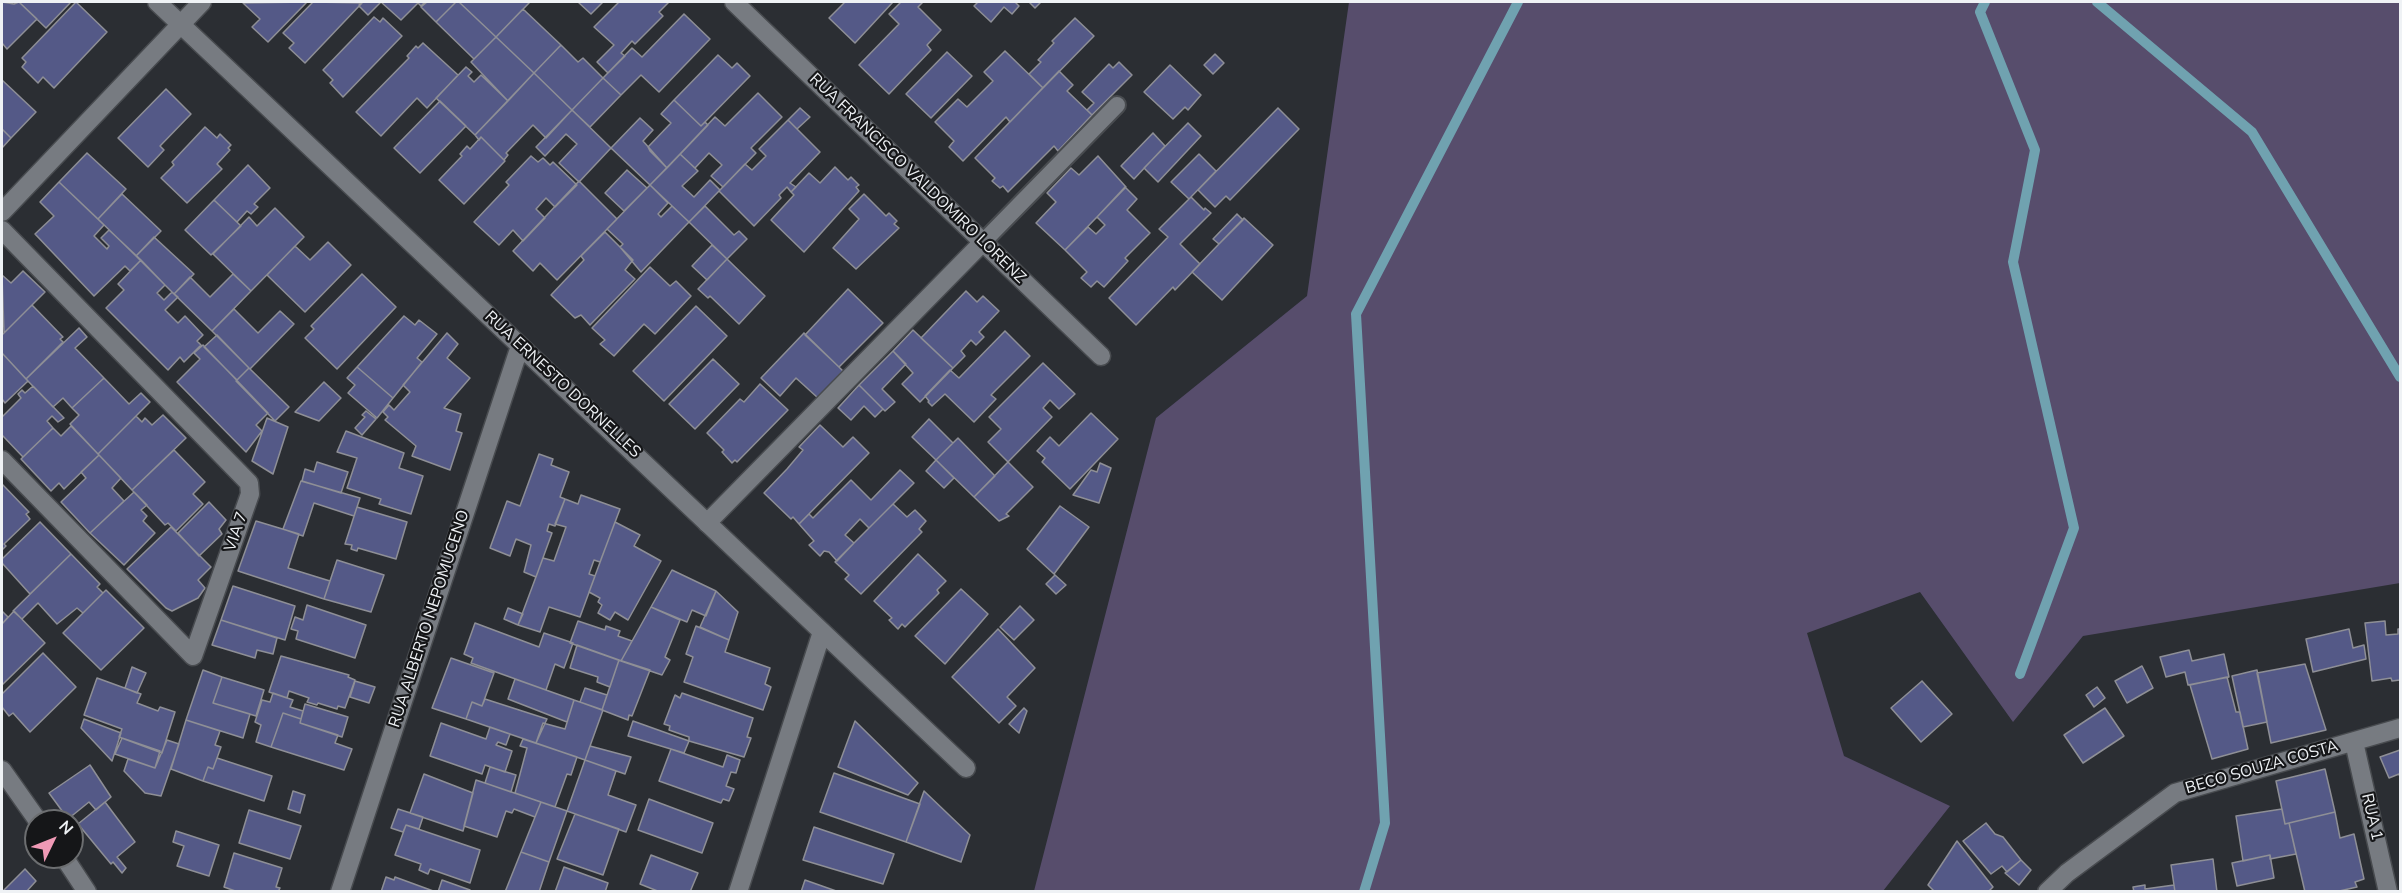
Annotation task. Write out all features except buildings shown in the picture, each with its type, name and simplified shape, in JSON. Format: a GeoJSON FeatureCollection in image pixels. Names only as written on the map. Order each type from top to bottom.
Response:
{"type":"FeatureCollection","features":[{"type":"Feature","properties":{"kind":"street","name":"RUA ERNESTO DORNELLES"},"geometry":{"type":"LineString","coordinates":[[158,2],[966,768]]}},
{"type":"Feature","properties":{"kind":"street"},"geometry":{"type":"LineString","coordinates":[[2,212],[202,2]]}},
{"type":"Feature","properties":{"kind":"street","name":"RUA FRANCISCO VALDOMIRO LORENZ"},"geometry":{"type":"LineString","coordinates":[[734,2],[1101,356]]}},
{"type":"Feature","properties":{"kind":"street","name":"VIA 7"},"geometry":{"type":"LineString","coordinates":[[2,230],[249,483],[250,494],[193,656],[2,460]]}},
{"type":"Feature","properties":{"kind":"street"},"geometry":{"type":"LineString","coordinates":[[707,523],[983,242]]}},
{"type":"Feature","properties":{"kind":"street","name":"RUA ALBERTO NEPOMUCENO"},"geometry":{"type":"LineString","coordinates":[[340,891],[520,346]]}},
{"type":"Feature","properties":{"kind":"street"},"geometry":{"type":"LineString","coordinates":[[738,891],[822,632]]}},
{"type":"Feature","properties":{"kind":"street","name":"BECO SOUZA COSTA"},"geometry":{"type":"LineString","coordinates":[[2050,890],[2175,793],[2400,728]]}},
{"type":"Feature","properties":{"kind":"street","name":"RUA 1"},"geometry":{"type":"LineString","coordinates":[[2354,742],[2388,891]]}},
{"type":"Feature","properties":{"kind":"street"},"geometry":{"type":"LineString","coordinates":[[3,776],[29,809]]}},
{"type":"Feature","properties":{"kind":"street"},"geometry":{"type":"LineString","coordinates":[[72,869],[87,891]]}},
{"type":"Feature","properties":{"kind":"lane"},"geometry":{"type":"LineString","coordinates":[[983,242],[1117,105]]}},
{"type":"Feature","properties":{"kind":"shaded area"},"geometry":{"type":"Polygon","coordinates":[[[1349,2],[2400,2],[2400,583],[2083,636],[2013,722],[1920,592],[1807,633],[1844,756],[1950,806],[1883,891],[1034,891],[1156,418],[1307,296],[1349,2]]]}},
{"type":"Feature","properties":{"kind":"waterway"},"geometry":{"type":"LineString","coordinates":[[1364,892],[1385,823],[1356,314],[1518,2]]}},
{"type":"Feature","properties":{"kind":"waterway"},"geometry":{"type":"LineString","coordinates":[[1985,2],[1980,12],[2035,150],[2013,262],[2074,528],[2020,674]]}},
{"type":"Feature","properties":{"kind":"waterway"},"geometry":{"type":"LineString","coordinates":[[2097,2],[2252,132],[2400,377]]}}]}
